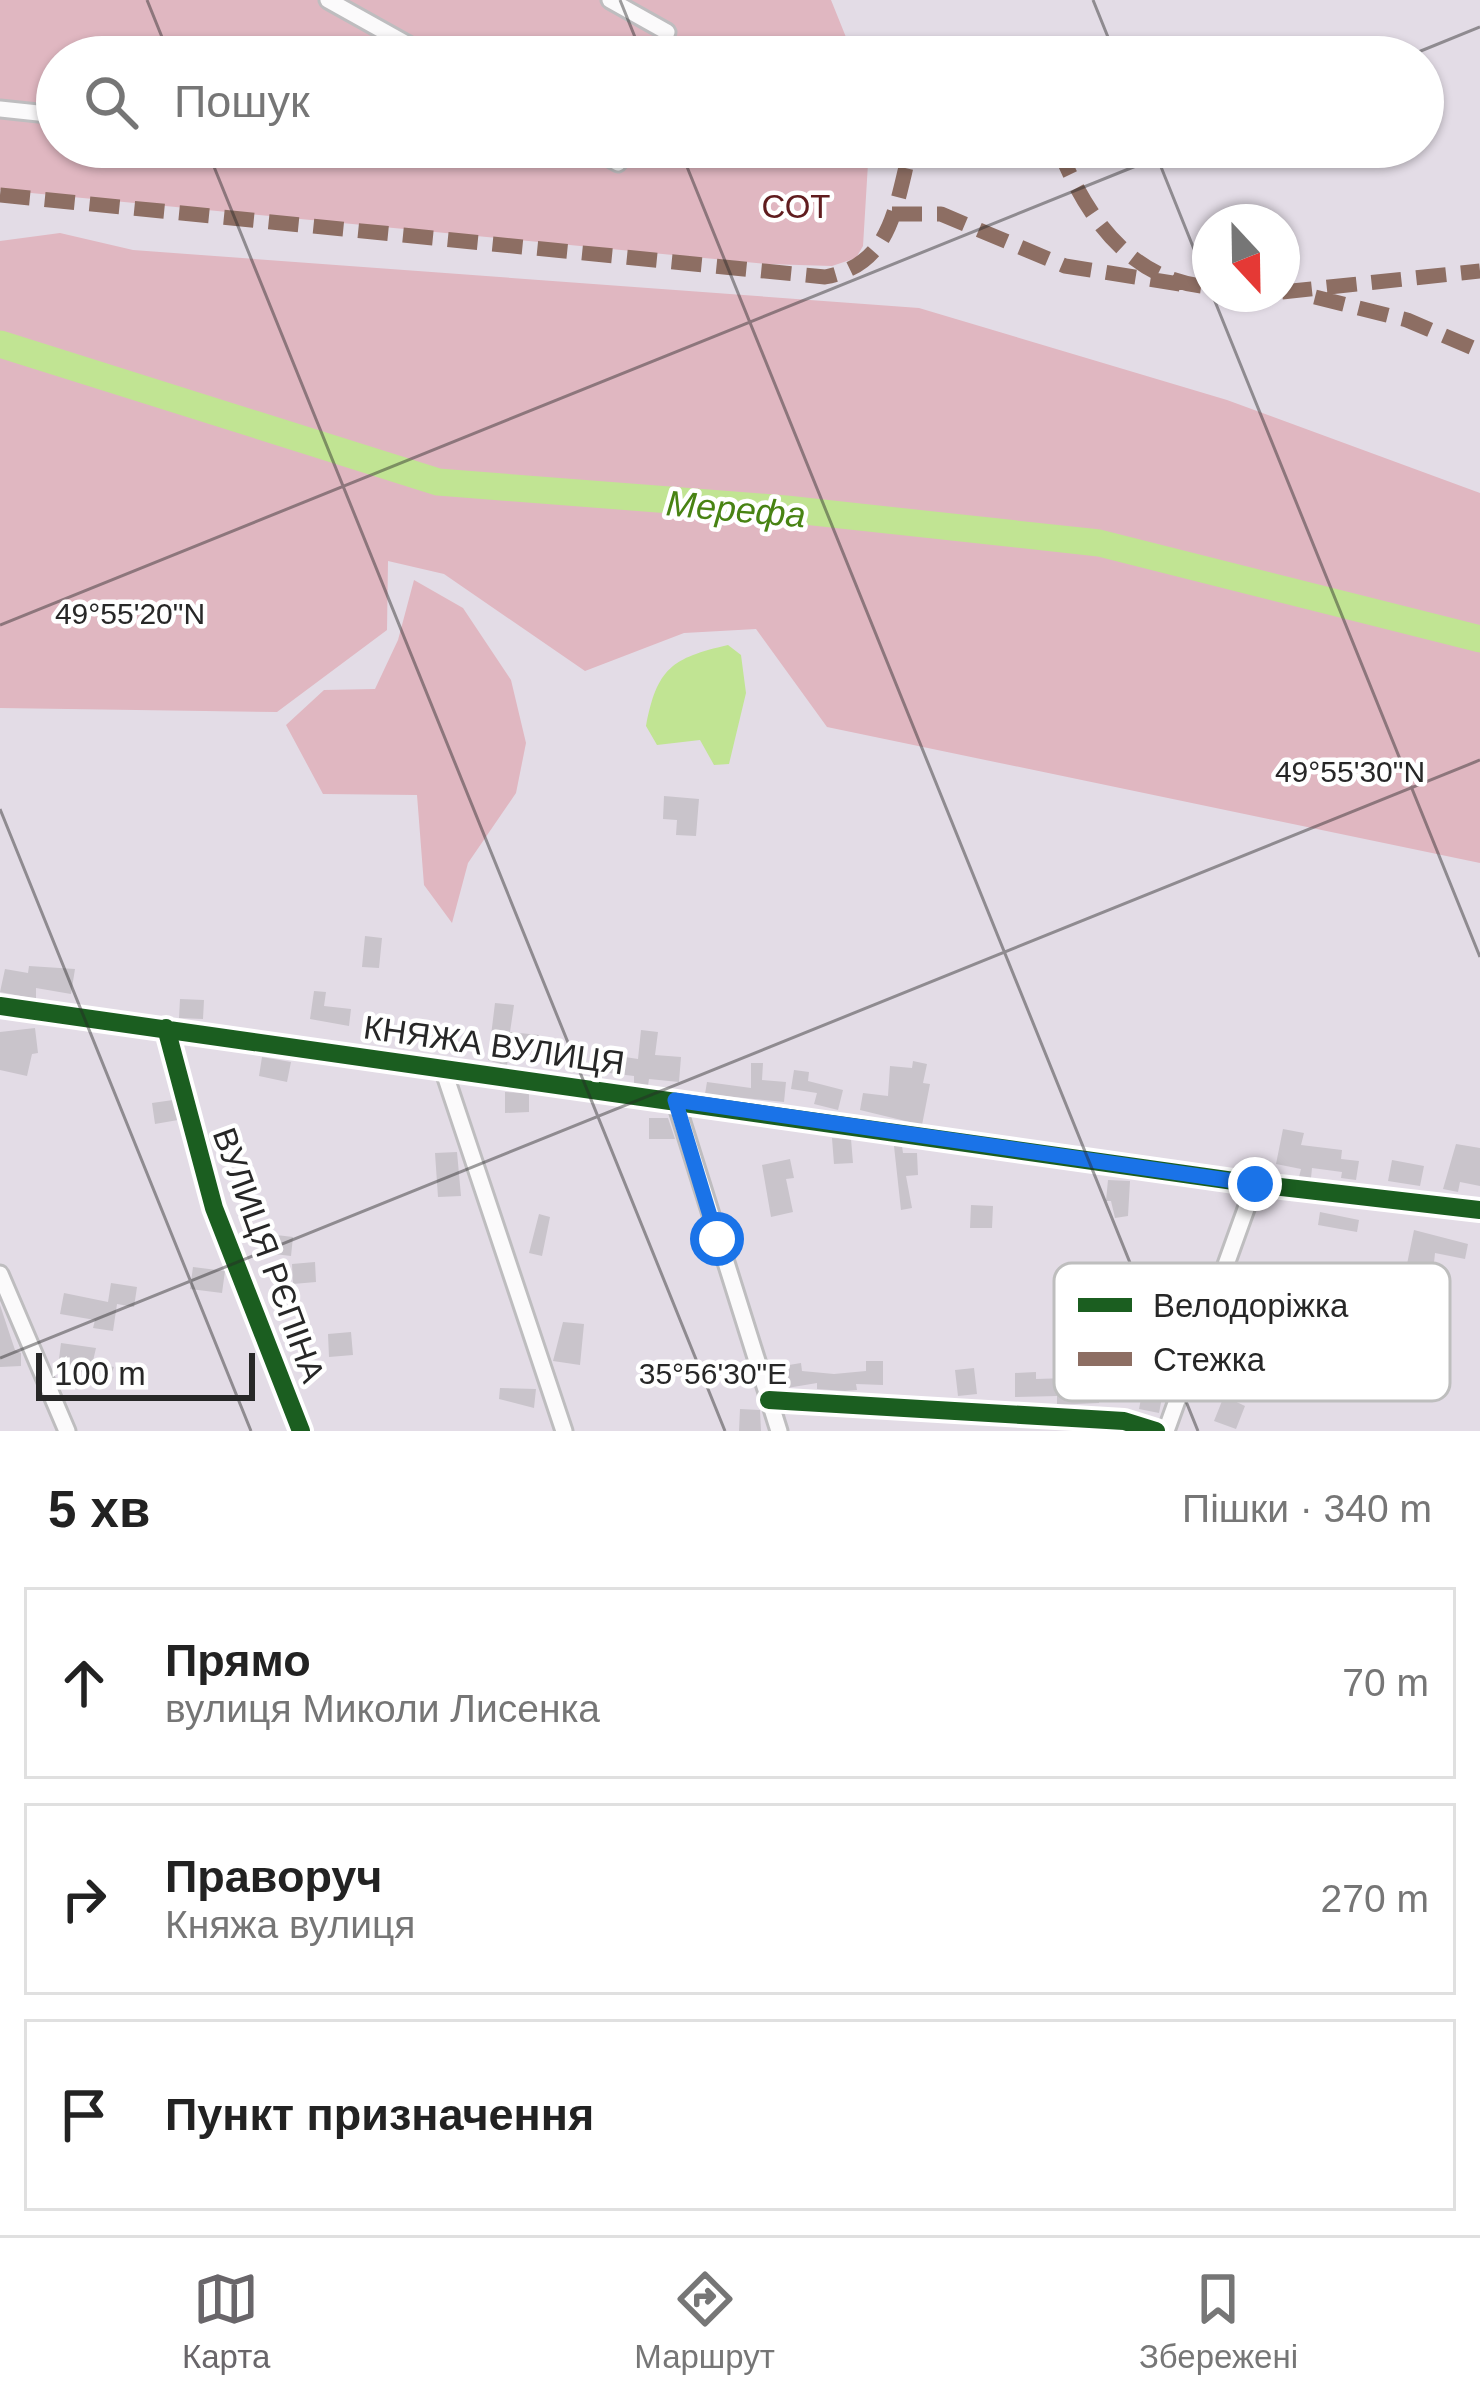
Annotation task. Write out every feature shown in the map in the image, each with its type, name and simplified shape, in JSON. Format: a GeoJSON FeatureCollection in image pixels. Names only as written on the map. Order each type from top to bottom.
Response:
{"type":"FeatureCollection","features":[{"type":"Feature","properties":{"kind":"street"},"geometry":{"type":"LineString","coordinates":[[328,0],[392,36]]}},
{"type":"Feature","properties":{"kind":"street"},"geometry":{"type":"LineString","coordinates":[[610,0],[667,32]]}},
{"type":"Feature","properties":{"kind":"street"},"geometry":{"type":"LineString","coordinates":[[0,109],[36,113]]}},
{"type":"Feature","properties":{"kind":"street","name":"КНЯЖА ВУЛИЦЯ"},"geometry":{"type":"LineString","coordinates":[[0,1006],[1255,1184],[1480,1210]]}},
{"type":"Feature","properties":{"kind":"street","name":"ВУЛИЦЯ РЄПІНА"},"geometry":{"type":"LineString","coordinates":[[166,1028],[214,1208],[301,1431]]}},
{"type":"Feature","properties":{"kind":"street"},"geometry":{"type":"LineString","coordinates":[[443,1069],[564,1431]]}},
{"type":"Feature","properties":{"kind":"street"},"geometry":{"type":"LineString","coordinates":[[675,1100],[778,1431]]}},
{"type":"Feature","properties":{"kind":"street"},"geometry":{"type":"LineString","coordinates":[[1227,1263],[1255,1184]]}},
{"type":"Feature","properties":{"kind":"street"},"geometry":{"type":"LineString","coordinates":[[0,1274],[67,1431]]}},
{"type":"Feature","properties":{"kind":"street"},"geometry":{"type":"LineString","coordinates":[[769,1400],[1124,1421],[1156,1431]]}},
{"type":"Feature","properties":{"kind":"street"},"geometry":{"type":"LineString","coordinates":[[1166,1431],[1177,1401]]}},
{"type":"Feature","properties":{"kind":"green space","name":"СОТ"},"geometry":{"type":"Polygon","coordinates":[[[0,0],[831,0],[846,36],[36,36],[36,168],[868,168],[863,246],[856,258],[832,266],[766,264],[0,190],[0,0]]]}},
{"type":"Feature","properties":{"kind":"green space"},"geometry":{"type":"Polygon","coordinates":[[[60,233],[133,250],[919,308],[1227,400],[1480,493],[1480,863],[827,727],[756,629],[684,633],[585,671],[444,574],[388,561],[387,630],[277,712],[0,708],[0,241],[60,233]]]}},
{"type":"Feature","properties":{"kind":"green space"},"geometry":{"type":"Polygon","coordinates":[[[414,580],[463,608],[511,680],[526,743],[516,793],[468,863],[452,923],[424,885],[417,795],[323,794],[286,725],[324,690],[375,689],[398,640],[414,580]]]}},
{"type":"Feature","properties":{"kind":"shaded area"},"geometry":{"type":"Polygon","coordinates":[[[728,645],[741,655],[746,693],[729,764],[714,765],[700,740],[657,745],[646,726],[662,678],[680,661],[728,645]]]}},
{"type":"Feature","properties":{"kind":"building"},"geometry":{"type":"Polygon","coordinates":[[[664,796],[699,799],[696,836],[676,835],[677,820],[663,819],[664,796]]]}},
{"type":"Feature","properties":{"kind":"building"},"geometry":{"type":"Polygon","coordinates":[[[365,936],[382,938],[379,968],[362,967],[365,936]]]}},
{"type":"Feature","properties":{"kind":"building"},"geometry":{"type":"Polygon","coordinates":[[[29,966],[75,969],[71,994],[36,988],[36,999],[0,992],[5,969],[28,973],[29,966]]]}},
{"type":"Feature","properties":{"kind":"building"},"geometry":{"type":"Polygon","coordinates":[[[314,991],[326,992],[324,1006],[351,1009],[349,1026],[310,1019],[314,991]]]}},
{"type":"Feature","properties":{"kind":"building"},"geometry":{"type":"Polygon","coordinates":[[[180,999],[204,1000],[203,1019],[179,1018],[180,999]]]}},
{"type":"Feature","properties":{"kind":"building"},"geometry":{"type":"Polygon","coordinates":[[[495,1003],[514,1005],[510,1032],[539,1035],[536,1053],[509,1049],[507,1066],[488,1060],[495,1003]]]}},
{"type":"Feature","properties":{"kind":"building"},"geometry":{"type":"Polygon","coordinates":[[[35,1028],[38,1053],[32,1054],[27,1076],[0,1070],[0,1032],[35,1028]]]}},
{"type":"Feature","properties":{"kind":"building"},"geometry":{"type":"Polygon","coordinates":[[[641,1030],[658,1032],[655,1055],[681,1057],[679,1082],[649,1079],[648,1086],[634,1084],[634,1076],[609,1073],[612,1055],[638,1059],[641,1030]]]}},
{"type":"Feature","properties":{"kind":"building"},"geometry":{"type":"Polygon","coordinates":[[[262,1057],[291,1062],[287,1082],[259,1076],[262,1057]]]}},
{"type":"Feature","properties":{"kind":"building"},"geometry":{"type":"Polygon","coordinates":[[[913,1061],[927,1064],[923,1083],[930,1084],[922,1125],[860,1110],[863,1093],[888,1096],[890,1066],[912,1068],[913,1061]]]}},
{"type":"Feature","properties":{"kind":"building"},"geometry":{"type":"Polygon","coordinates":[[[751,1063],[763,1063],[762,1080],[786,1082],[784,1102],[705,1094],[707,1082],[751,1088],[751,1063]]]}},
{"type":"Feature","properties":{"kind":"building"},"geometry":{"type":"Polygon","coordinates":[[[794,1070],[809,1072],[808,1081],[843,1090],[838,1110],[814,1104],[817,1093],[791,1089],[794,1070]]]}},
{"type":"Feature","properties":{"kind":"building"},"geometry":{"type":"Polygon","coordinates":[[[505,1092],[529,1093],[529,1112],[505,1113],[505,1092]]]}},
{"type":"Feature","properties":{"kind":"building"},"geometry":{"type":"Polygon","coordinates":[[[173,1100],[178,1120],[155,1124],[152,1103],[173,1100]]]}},
{"type":"Feature","properties":{"kind":"building"},"geometry":{"type":"Polygon","coordinates":[[[649,1118],[668,1118],[675,1139],[649,1139],[649,1118]]]}},
{"type":"Feature","properties":{"kind":"building"},"geometry":{"type":"Polygon","coordinates":[[[1283,1129],[1304,1133],[1301,1145],[1342,1150],[1341,1159],[1359,1161],[1356,1180],[1341,1178],[1342,1172],[1312,1168],[1311,1178],[1299,1177],[1301,1169],[1276,1164],[1283,1129]]]}},
{"type":"Feature","properties":{"kind":"building"},"geometry":{"type":"Polygon","coordinates":[[[832,1138],[851,1139],[853,1163],[834,1164],[832,1138]]]}},
{"type":"Feature","properties":{"kind":"building"},"geometry":{"type":"Polygon","coordinates":[[[1456,1144],[1480,1148],[1480,1186],[1460,1182],[1458,1192],[1443,1189],[1456,1144]]]}},
{"type":"Feature","properties":{"kind":"building"},"geometry":{"type":"Polygon","coordinates":[[[894,1146],[902,1146],[903,1153],[917,1153],[918,1175],[906,1176],[912,1208],[901,1210],[894,1146]]]}},
{"type":"Feature","properties":{"kind":"building"},"geometry":{"type":"Polygon","coordinates":[[[457,1152],[461,1196],[438,1197],[435,1153],[457,1152]]]}},
{"type":"Feature","properties":{"kind":"building"},"geometry":{"type":"Polygon","coordinates":[[[790,1159],[794,1178],[786,1179],[793,1212],[771,1217],[762,1165],[790,1159]]]}},
{"type":"Feature","properties":{"kind":"building"},"geometry":{"type":"Polygon","coordinates":[[[1392,1160],[1424,1166],[1420,1186],[1388,1181],[1392,1160]]]}},
{"type":"Feature","properties":{"kind":"building"},"geometry":{"type":"Polygon","coordinates":[[[1108,1180],[1130,1181],[1128,1216],[1115,1218],[1111,1201],[1106,1201],[1108,1180]]]}},
{"type":"Feature","properties":{"kind":"building"},"geometry":{"type":"Polygon","coordinates":[[[971,1205],[993,1206],[992,1228],[970,1228],[971,1205]]]}},
{"type":"Feature","properties":{"kind":"building"},"geometry":{"type":"Polygon","coordinates":[[[1320,1212],[1359,1220],[1357,1232],[1318,1225],[1320,1212]]]}},
{"type":"Feature","properties":{"kind":"building"},"geometry":{"type":"Polygon","coordinates":[[[539,1214],[550,1217],[542,1256],[529,1253],[539,1214]]]}},
{"type":"Feature","properties":{"kind":"building"},"geometry":{"type":"Polygon","coordinates":[[[1414,1230],[1468,1244],[1465,1259],[1435,1253],[1434,1263],[1407,1263],[1414,1230]]]}},
{"type":"Feature","properties":{"kind":"building"},"geometry":{"type":"Polygon","coordinates":[[[268,1234],[293,1237],[291,1256],[266,1253],[268,1234]]]}},
{"type":"Feature","properties":{"kind":"building"},"geometry":{"type":"Polygon","coordinates":[[[315,1262],[316,1282],[293,1284],[292,1264],[315,1262]]]}},
{"type":"Feature","properties":{"kind":"building"},"geometry":{"type":"Polygon","coordinates":[[[193,1267],[225,1271],[222,1293],[190,1289],[193,1267]]]}},
{"type":"Feature","properties":{"kind":"building"},"geometry":{"type":"Polygon","coordinates":[[[111,1283],[137,1287],[134,1307],[117,1304],[113,1331],[93,1328],[95,1320],[60,1314],[64,1293],[108,1302],[111,1283]]]}},
{"type":"Feature","properties":{"kind":"building"},"geometry":{"type":"Polygon","coordinates":[[[0,1305],[15,1350],[21,1353],[21,1366],[0,1367],[0,1305]]]}},
{"type":"Feature","properties":{"kind":"building"},"geometry":{"type":"Polygon","coordinates":[[[563,1322],[584,1324],[580,1365],[553,1361],[563,1322]]]}},
{"type":"Feature","properties":{"kind":"building"},"geometry":{"type":"Polygon","coordinates":[[[351,1332],[353,1355],[329,1357],[328,1334],[351,1332]]]}},
{"type":"Feature","properties":{"kind":"building"},"geometry":{"type":"Polygon","coordinates":[[[61,1343],[96,1348],[93,1361],[114,1367],[110,1378],[58,1367],[61,1343]]]}},
{"type":"Feature","properties":{"kind":"building"},"geometry":{"type":"Polygon","coordinates":[[[866,1361],[883,1361],[883,1385],[856,1384],[857,1390],[845,1391],[817,1389],[817,1383],[781,1389],[777,1367],[801,1363],[802,1371],[834,1374],[866,1371],[866,1361]]]}},
{"type":"Feature","properties":{"kind":"building"},"geometry":{"type":"Polygon","coordinates":[[[974,1368],[977,1394],[958,1396],[955,1370],[974,1368]]]}},
{"type":"Feature","properties":{"kind":"building"},"geometry":{"type":"Polygon","coordinates":[[[1036,1372],[1036,1379],[1054,1378],[1054,1396],[1015,1397],[1015,1373],[1036,1372]]]}},
{"type":"Feature","properties":{"kind":"building"},"geometry":{"type":"Polygon","coordinates":[[[500,1388],[536,1389],[534,1408],[499,1399],[500,1388]]]}},
{"type":"Feature","properties":{"kind":"building"},"geometry":{"type":"Polygon","coordinates":[[[1057,1401],[1099,1401],[1099,1403],[1057,1405],[1057,1401]]]}},
{"type":"Feature","properties":{"kind":"building"},"geometry":{"type":"Polygon","coordinates":[[[1141,1401],[1161,1401],[1159,1413],[1139,1409],[1141,1401]]]}},
{"type":"Feature","properties":{"kind":"building"},"geometry":{"type":"Polygon","coordinates":[[[1222,1401],[1245,1406],[1236,1429],[1214,1421],[1222,1401]]]}},
{"type":"Feature","properties":{"kind":"building"},"geometry":{"type":"Polygon","coordinates":[[[740,1409],[760,1410],[761,1431],[739,1431],[740,1409]]]}},
{"type":"Feature","properties":{"kind":"waterway","name":"Мерефа"},"geometry":{"type":"LineString","coordinates":[[0,344],[438,482],[786,509],[1099,543],[1480,639]]}},
{"type":"Feature","properties":{"kind":"marked path"},"geometry":{"type":"LineString","coordinates":[[0,195],[825,277],[848,270],[878,246],[895,211],[906,168]]}},
{"type":"Feature","properties":{"kind":"marked path"},"geometry":{"type":"LineString","coordinates":[[1067,168],[1114,241],[1156,272],[1192,284]]}},
{"type":"Feature","properties":{"kind":"marked path"},"geometry":{"type":"LineString","coordinates":[[892,214],[941,214],[1065,266],[1186,285]]}},
{"type":"Feature","properties":{"kind":"marked path"},"geometry":{"type":"LineString","coordinates":[[1300,290],[1480,271]]}},
{"type":"Feature","properties":{"kind":"marked path"},"geometry":{"type":"LineString","coordinates":[[1315,297],[1407,320],[1480,351]]}},
{"type":"Feature","properties":{"kind":"cycle path"},"geometry":{"type":"LineString","coordinates":[[0,1006],[1255,1184],[1480,1210]]}},
{"type":"Feature","properties":{"kind":"cycle path"},"geometry":{"type":"LineString","coordinates":[[166,1028],[214,1208],[301,1431]]}},
{"type":"Feature","properties":{"kind":"cycle path"},"geometry":{"type":"LineString","coordinates":[[769,1400],[1124,1421],[1156,1431]]}},
{"type":"Feature","properties":{"kind":"route"},"geometry":{"type":"LineString","coordinates":[[717,1239],[675,1100],[1255,1184]]}}]}
